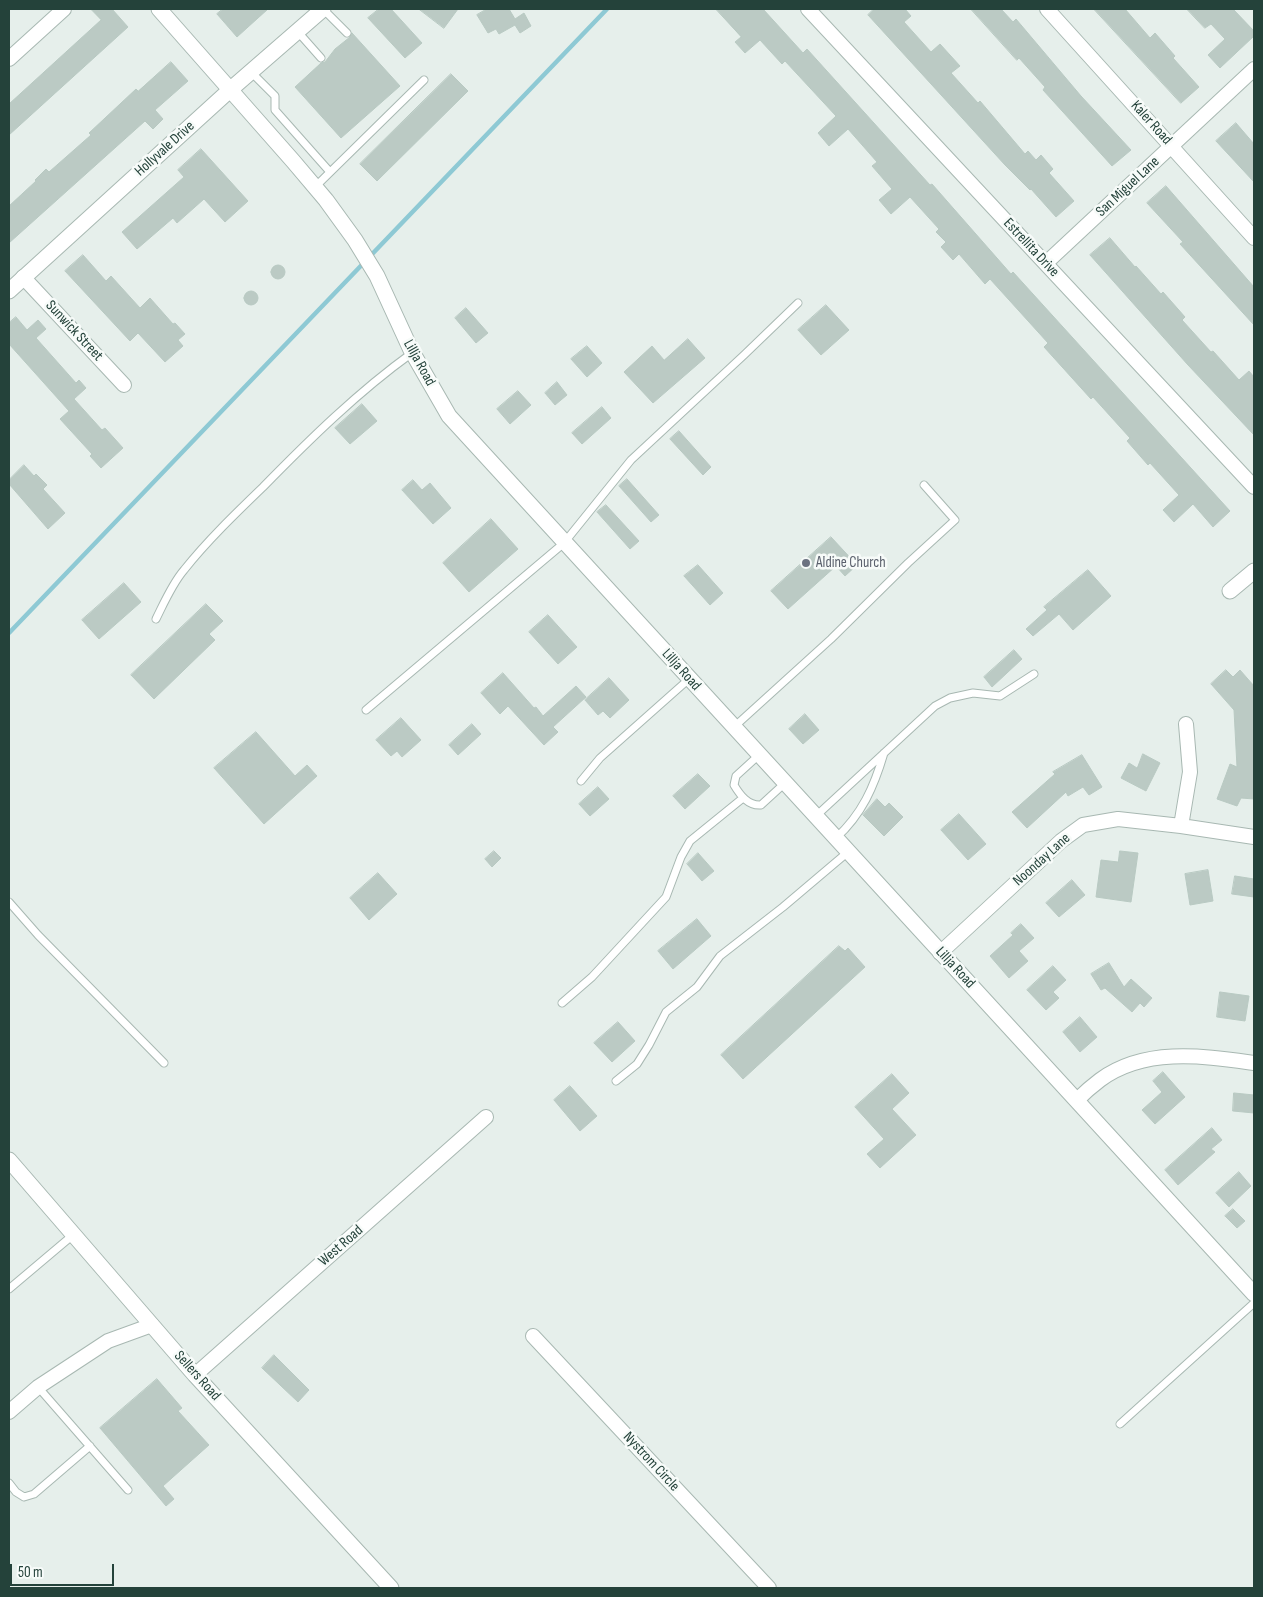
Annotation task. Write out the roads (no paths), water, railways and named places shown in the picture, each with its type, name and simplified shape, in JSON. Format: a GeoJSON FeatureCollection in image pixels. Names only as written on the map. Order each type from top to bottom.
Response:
{"type":"FeatureCollection","features":[{"type":"Feature","properties":{"kind":"street"},"geometry":{"type":"LineString","coordinates":[[9,59],[64,9]]}},
{"type":"Feature","properties":{"kind":"street","name":"Lillja Road"},"geometry":{"type":"LineString","coordinates":[[159,9],[315,187],[359,246],[377,276],[413,352],[449,416],[1254,1294]]}},
{"type":"Feature","properties":{"kind":"street","name":"Hollyvale Drive"},"geometry":{"type":"LineString","coordinates":[[9,291],[231,89],[323,9]]}},
{"type":"Feature","properties":{"kind":"street","name":"Estrellita Drive"},"geometry":{"type":"LineString","coordinates":[[808,9],[1254,487]]}},
{"type":"Feature","properties":{"kind":"street","name":"Kaler Road"},"geometry":{"type":"LineString","coordinates":[[1047,9],[1254,238]]}},
{"type":"Feature","properties":{"kind":"street","name":"San Miguel Lane"},"geometry":{"type":"LineString","coordinates":[[1046,264],[1254,69]]}},
{"type":"Feature","properties":{"kind":"street","name":"Sunwick Street"},"geometry":{"type":"LineString","coordinates":[[24,277],[124,385]]}},
{"type":"Feature","properties":{"kind":"street"},"geometry":{"type":"LineString","coordinates":[[1230,591],[1254,571]]}},
{"type":"Feature","properties":{"kind":"street"},"geometry":{"type":"LineString","coordinates":[[1181,826],[1190,772],[1186,724]]}},
{"type":"Feature","properties":{"kind":"street","name":"Noonday Lane"},"geometry":{"type":"LineString","coordinates":[[940,953],[1061,841],[1083,825],[1118,819],[1254,837]]}},
{"type":"Feature","properties":{"kind":"street"},"geometry":{"type":"LineString","coordinates":[[1076,1100],[1110,1073],[1136,1062],[1150,1059],[1184,1056],[1254,1063]]}},
{"type":"Feature","properties":{"kind":"street","name":"West Road"},"geometry":{"type":"LineString","coordinates":[[195,1375],[486,1117]]}},
{"type":"Feature","properties":{"kind":"street","name":"Sellers Road"},"geometry":{"type":"LineString","coordinates":[[9,1160],[195,1375],[391,1588]]}},
{"type":"Feature","properties":{"kind":"street"},"geometry":{"type":"LineString","coordinates":[[9,1412],[38,1386],[108,1341],[152,1325]]}},
{"type":"Feature","properties":{"kind":"street","name":"Nystrom Circle"},"geometry":{"type":"LineString","coordinates":[[532,1336],[769,1588]]}},
{"type":"Feature","properties":{"kind":"lane"},"geometry":{"type":"LineString","coordinates":[[323,9],[346,33]]}},
{"type":"Feature","properties":{"kind":"lane"},"geometry":{"type":"LineString","coordinates":[[298,32],[321,58]]}},
{"type":"Feature","properties":{"kind":"lane"},"geometry":{"type":"LineString","coordinates":[[250,72],[275,96],[275,110],[330,172]]}},
{"type":"Feature","properties":{"kind":"lane"},"geometry":{"type":"LineString","coordinates":[[315,187],[424,80]]}},
{"type":"Feature","properties":{"kind":"lane"},"geometry":{"type":"LineString","coordinates":[[366,710],[564,543],[631,460],[744,356],[798,303]]}},
{"type":"Feature","properties":{"kind":"lane"},"geometry":{"type":"LineString","coordinates":[[156,619],[183,570],[237,513],[341,411],[387,371],[413,352]]}},
{"type":"Feature","properties":{"kind":"lane"},"geometry":{"type":"LineString","coordinates":[[734,728],[831,639],[908,563],[955,520],[924,485]]}},
{"type":"Feature","properties":{"kind":"lane"},"geometry":{"type":"LineString","coordinates":[[815,816],[935,706],[950,698],[973,694],[1000,696],[1034,674]]}},
{"type":"Feature","properties":{"kind":"lane"},"geometry":{"type":"LineString","coordinates":[[581,781],[600,758],[689,679]]}},
{"type":"Feature","properties":{"kind":"lane"},"geometry":{"type":"LineString","coordinates":[[836,838],[845,830],[865,803],[876,780],[884,753]]}},
{"type":"Feature","properties":{"kind":"lane"},"geometry":{"type":"LineString","coordinates":[[759,755],[736,776],[734,785],[743,798],[751,804],[761,805],[785,783]]}},
{"type":"Feature","properties":{"kind":"lane"},"geometry":{"type":"LineString","coordinates":[[562,1003],[592,977],[666,897],[681,857],[690,842],[743,798]]}},
{"type":"Feature","properties":{"kind":"lane"},"geometry":{"type":"LineString","coordinates":[[616,1081],[637,1064],[666,1012],[697,987],[720,956],[783,907],[848,852]]}},
{"type":"Feature","properties":{"kind":"lane"},"geometry":{"type":"LineString","coordinates":[[9,902],[38,935],[164,1063]]}},
{"type":"Feature","properties":{"kind":"lane"},"geometry":{"type":"LineString","coordinates":[[9,1290],[74,1234]]}},
{"type":"Feature","properties":{"kind":"lane"},"geometry":{"type":"LineString","coordinates":[[1120,1424],[1254,1303]]}},
{"type":"Feature","properties":{"kind":"lane"},"geometry":{"type":"LineString","coordinates":[[38,1386],[128,1490]]}},
{"type":"Feature","properties":{"kind":"lane"},"geometry":{"type":"LineString","coordinates":[[9,1484],[24,1497],[34,1494],[90,1446]]}},
{"type":"Feature","properties":{"kind":"waterway"},"geometry":{"type":"LineString","coordinates":[[9,633],[607,9]]}},
{"type":"Feature","properties":{"kind":"place","name":"Aldine Church"},"geometry":{"type":"Point","coordinates":[806,563]}}]}
